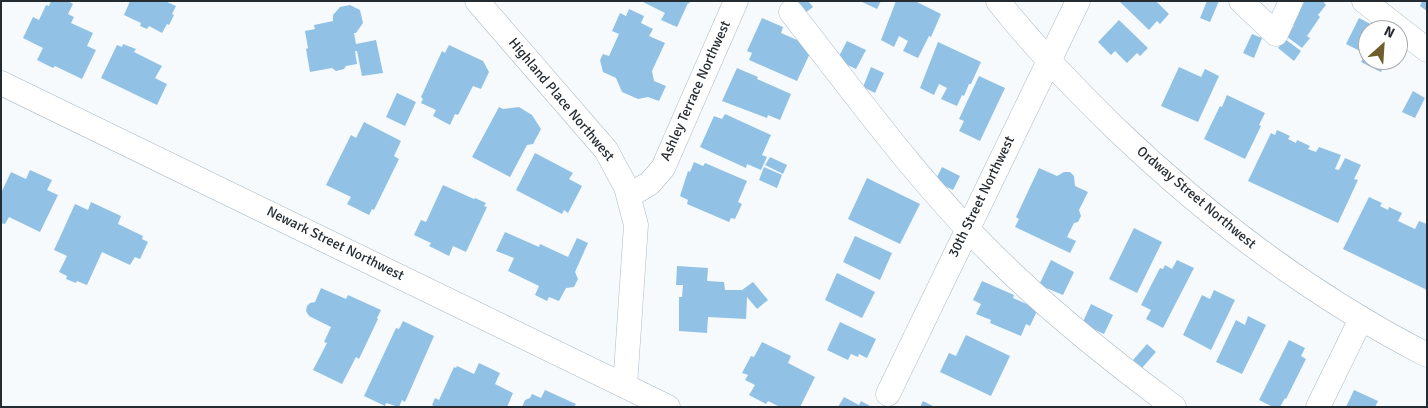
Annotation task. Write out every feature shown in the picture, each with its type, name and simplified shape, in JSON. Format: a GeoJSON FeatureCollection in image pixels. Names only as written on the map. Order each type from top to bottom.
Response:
{"type":"FeatureCollection","features":[{"type":"Feature","properties":{"kind":"street","name":"Highland Place Northwest"},"geometry":{"type":"LineString","coordinates":[[477,1],[606,150],[623,178],[636,225],[625,386]]}},
{"type":"Feature","properties":{"kind":"street","name":"Ashley Terrace Northwest"},"geometry":{"type":"LineString","coordinates":[[629,196],[650,183],[663,168],[736,1]]}},
{"type":"Feature","properties":{"kind":"street","name":"Ordway Street Northwest"},"geometry":{"type":"LineString","coordinates":[[998,1],[1048,60],[1131,143],[1206,209],[1274,262],[1361,319],[1427,355]]}},
{"type":"Feature","properties":{"kind":"street","name":"30th Street Northwest"},"geometry":{"type":"LineString","coordinates":[[888,394],[1078,1]]}},
{"type":"Feature","properties":{"kind":"street"},"geometry":{"type":"LineString","coordinates":[[1241,1],[1276,34],[1291,1]]}},
{"type":"Feature","properties":{"kind":"street"},"geometry":{"type":"LineString","coordinates":[[1364,1],[1427,50]]}},
{"type":"Feature","properties":{"kind":"street"},"geometry":{"type":"LineString","coordinates":[[791,12],[910,165],[993,256],[1122,369],[1174,407]]}},
{"type":"Feature","properties":{"kind":"street","name":"Newark Street Northwest"},"geometry":{"type":"LineString","coordinates":[[1,83],[668,407]]}},
{"type":"Feature","properties":{"kind":"street"},"geometry":{"type":"LineString","coordinates":[[1318,407],[1361,319]]}},
{"type":"Feature","properties":{"kind":"building"},"geometry":{"type":"Polygon","coordinates":[[[51,1],[68,1],[73,4],[68,14],[74,17],[71,23],[93,33],[87,46],[96,50],[82,79],[37,60],[43,48],[23,38],[33,17],[39,20],[46,5],[49,6],[51,1]]]}},
{"type":"Feature","properties":{"kind":"building"},"geometry":{"type":"Polygon","coordinates":[[[130,1],[165,1],[176,6],[169,25],[167,24],[162,33],[149,26],[147,29],[140,26],[141,23],[124,15],[130,1]]]}},
{"type":"Feature","properties":{"kind":"building"},"geometry":{"type":"Polygon","coordinates":[[[641,1],[690,1],[677,27],[661,20],[665,13],[641,1]]]}},
{"type":"Feature","properties":{"kind":"building"},"geometry":{"type":"Polygon","coordinates":[[[795,1],[808,1],[813,7],[805,13],[795,1]]]}},
{"type":"Feature","properties":{"kind":"building"},"geometry":{"type":"Polygon","coordinates":[[[860,1],[881,1],[877,9],[860,1]]]}},
{"type":"Feature","properties":{"kind":"building"},"geometry":{"type":"Polygon","coordinates":[[[896,1],[915,1],[941,14],[931,37],[929,36],[918,58],[903,51],[908,41],[899,36],[894,47],[881,40],[896,1]]]}},
{"type":"Feature","properties":{"kind":"building"},"geometry":{"type":"Polygon","coordinates":[[[1119,1],[1156,1],[1169,14],[1160,24],[1157,21],[1149,30],[1119,1]]]}},
{"type":"Feature","properties":{"kind":"building"},"geometry":{"type":"Polygon","coordinates":[[[1207,1],[1219,1],[1210,22],[1200,18],[1207,1]]]}},
{"type":"Feature","properties":{"kind":"building"},"geometry":{"type":"Polygon","coordinates":[[[1301,1],[1325,1],[1326,5],[1318,15],[1320,17],[1307,36],[1310,38],[1302,48],[1286,36],[1294,26],[1291,24],[1299,14],[1297,12],[1304,3],[1301,1]]]}},
{"type":"Feature","properties":{"kind":"building"},"geometry":{"type":"Polygon","coordinates":[[[1422,1],[1427,1],[1427,11],[1420,6],[1422,1]]]}},
{"type":"Feature","properties":{"kind":"building"},"geometry":{"type":"Polygon","coordinates":[[[350,5],[360,10],[363,23],[354,33],[356,44],[376,40],[383,73],[362,76],[357,51],[355,51],[357,64],[346,66],[344,69],[336,71],[332,68],[310,72],[305,31],[315,29],[314,25],[333,21],[333,15],[340,7],[350,5]]]}},
{"type":"Feature","properties":{"kind":"building"},"geometry":{"type":"Polygon","coordinates":[[[629,9],[644,16],[641,23],[653,29],[649,36],[665,43],[652,71],[654,81],[666,86],[659,101],[648,97],[638,99],[622,92],[616,78],[603,72],[600,60],[603,54],[609,56],[619,34],[612,31],[620,13],[626,16],[629,9]]]}},
{"type":"Feature","properties":{"kind":"building"},"geometry":{"type":"Polygon","coordinates":[[[762,18],[783,27],[781,33],[813,47],[797,81],[749,60],[752,53],[747,51],[762,18]]]}},
{"type":"Feature","properties":{"kind":"building"},"geometry":{"type":"Polygon","coordinates":[[[1119,20],[1148,48],[1140,56],[1137,53],[1127,63],[1115,51],[1111,55],[1098,42],[1119,20]]]}},
{"type":"Feature","properties":{"kind":"building"},"geometry":{"type":"Polygon","coordinates":[[[1358,20],[1358,50],[1346,44],[1358,20]]]}},
{"type":"Feature","properties":{"kind":"building"},"geometry":{"type":"Polygon","coordinates":[[[1252,34],[1262,38],[1254,58],[1243,53],[1252,34]]]}},
{"type":"Feature","properties":{"kind":"building"},"geometry":{"type":"Polygon","coordinates":[[[1285,39],[1301,51],[1294,61],[1278,48],[1285,39]]]}},
{"type":"Feature","properties":{"kind":"building"},"geometry":{"type":"Polygon","coordinates":[[[847,41],[866,50],[856,69],[837,60],[847,41]]]}},
{"type":"Feature","properties":{"kind":"building"},"geometry":{"type":"Polygon","coordinates":[[[938,42],[981,62],[971,84],[969,84],[964,96],[962,95],[957,106],[941,99],[947,88],[939,84],[934,95],[920,88],[938,42]]]}},
{"type":"Feature","properties":{"kind":"building"},"geometry":{"type":"Polygon","coordinates":[[[123,44],[136,49],[134,52],[162,66],[155,78],[167,84],[157,105],[101,78],[117,45],[122,47],[123,44]]]}},
{"type":"Feature","properties":{"kind":"building"},"geometry":{"type":"Polygon","coordinates":[[[449,45],[483,61],[489,72],[481,89],[473,86],[458,115],[455,114],[450,125],[433,116],[436,110],[421,103],[423,99],[421,97],[442,51],[445,53],[449,45]]]}},
{"type":"Feature","properties":{"kind":"building"},"geometry":{"type":"Polygon","coordinates":[[[871,67],[884,73],[875,93],[863,87],[871,67]]]}},
{"type":"Feature","properties":{"kind":"building"},"geometry":{"type":"Polygon","coordinates":[[[1179,67],[1201,77],[1205,69],[1219,76],[1198,122],[1161,106],[1179,67]]]}},
{"type":"Feature","properties":{"kind":"building"},"geometry":{"type":"Polygon","coordinates":[[[737,68],[791,94],[780,120],[768,115],[767,118],[722,101],[737,68]]]}},
{"type":"Feature","properties":{"kind":"building"},"geometry":{"type":"Polygon","coordinates":[[[979,76],[1005,88],[980,141],[959,131],[964,121],[959,119],[979,76]]]}},
{"type":"Feature","properties":{"kind":"building"},"geometry":{"type":"Polygon","coordinates":[[[1413,91],[1425,98],[1415,118],[1402,112],[1413,91]]]}},
{"type":"Feature","properties":{"kind":"building"},"geometry":{"type":"Polygon","coordinates":[[[397,93],[416,102],[405,126],[386,117],[397,93]]]}},
{"type":"Feature","properties":{"kind":"building"},"geometry":{"type":"Polygon","coordinates":[[[1227,95],[1265,113],[1259,125],[1261,126],[1245,159],[1204,139],[1227,95]]]}},
{"type":"Feature","properties":{"kind":"building"},"geometry":{"type":"Polygon","coordinates":[[[499,107],[503,109],[519,107],[532,115],[541,129],[533,144],[527,145],[510,177],[472,157],[499,107]]]}},
{"type":"Feature","properties":{"kind":"building"},"geometry":{"type":"Polygon","coordinates":[[[725,114],[771,135],[762,155],[767,157],[761,170],[747,164],[746,168],[700,147],[714,116],[722,119],[725,114]]]}},
{"type":"Feature","properties":{"kind":"building"},"geometry":{"type":"Polygon","coordinates":[[[364,122],[401,141],[394,156],[399,159],[374,210],[372,209],[369,215],[347,204],[351,197],[326,185],[351,135],[356,138],[364,122]]]}},
{"type":"Feature","properties":{"kind":"building"},"geometry":{"type":"Polygon","coordinates":[[[1277,130],[1290,136],[1288,139],[1296,143],[1297,140],[1310,146],[1308,149],[1316,152],[1319,147],[1341,155],[1335,169],[1339,170],[1345,158],[1361,165],[1354,179],[1358,180],[1338,223],[1248,181],[1271,133],[1275,135],[1277,130]]]}},
{"type":"Feature","properties":{"kind":"building"},"geometry":{"type":"Polygon","coordinates":[[[535,153],[573,173],[569,179],[582,186],[568,213],[564,210],[562,214],[516,190],[535,153]]]}},
{"type":"Feature","properties":{"kind":"building"},"geometry":{"type":"Polygon","coordinates":[[[770,157],[787,165],[783,174],[765,165],[770,157]]]}},
{"type":"Feature","properties":{"kind":"building"},"geometry":{"type":"Polygon","coordinates":[[[694,162],[703,166],[705,163],[747,181],[738,202],[742,204],[735,219],[731,218],[729,222],[687,204],[688,200],[680,196],[688,171],[690,172],[694,162]]]}},
{"type":"Feature","properties":{"kind":"building"},"geometry":{"type":"Polygon","coordinates":[[[764,167],[782,175],[777,188],[759,180],[764,167]]]}},
{"type":"Feature","properties":{"kind":"building"},"geometry":{"type":"Polygon","coordinates":[[[942,167],[960,176],[953,190],[935,181],[942,167]]]}},
{"type":"Feature","properties":{"kind":"building"},"geometry":{"type":"Polygon","coordinates":[[[1039,168],[1057,176],[1064,172],[1070,172],[1074,176],[1075,186],[1088,192],[1079,210],[1081,216],[1078,222],[1074,223],[1067,237],[1076,241],[1070,253],[1015,227],[1019,219],[1016,217],[1039,168]]]}},
{"type":"Feature","properties":{"kind":"building"},"geometry":{"type":"Polygon","coordinates":[[[30,170],[52,180],[47,190],[58,195],[40,232],[9,217],[5,224],[1,223],[1,193],[11,172],[26,179],[30,170]]]}},
{"type":"Feature","properties":{"kind":"building"},"geometry":{"type":"Polygon","coordinates":[[[867,178],[920,204],[900,244],[848,219],[867,178]]]}},
{"type":"Feature","properties":{"kind":"building"},"geometry":{"type":"Polygon","coordinates":[[[443,185],[486,203],[484,206],[487,207],[466,252],[453,246],[449,256],[429,246],[431,243],[414,235],[421,220],[426,222],[443,185]]]}},
{"type":"Feature","properties":{"kind":"building"},"geometry":{"type":"Polygon","coordinates":[[[1369,197],[1382,203],[1380,206],[1388,210],[1389,207],[1402,213],[1398,221],[1415,229],[1419,221],[1427,224],[1427,290],[1343,249],[1369,197]]]}},
{"type":"Feature","properties":{"kind":"building"},"geometry":{"type":"Polygon","coordinates":[[[91,202],[121,216],[118,224],[143,236],[142,239],[148,242],[140,259],[135,257],[130,265],[102,252],[87,285],[66,279],[67,276],[59,272],[67,256],[54,250],[75,204],[88,210],[91,202]]]}},
{"type":"Feature","properties":{"kind":"building"},"geometry":{"type":"Polygon","coordinates":[[[1134,228],[1162,242],[1137,293],[1109,279],[1134,228]]]}},
{"type":"Feature","properties":{"kind":"building"},"geometry":{"type":"Polygon","coordinates":[[[505,232],[539,247],[540,244],[568,257],[577,238],[588,243],[575,272],[578,279],[574,287],[566,288],[559,301],[549,297],[547,301],[535,295],[539,286],[508,271],[514,258],[496,251],[505,232]]]}},
{"type":"Feature","properties":{"kind":"building"},"geometry":{"type":"Polygon","coordinates":[[[855,236],[892,253],[880,280],[843,262],[855,236]]]}},
{"type":"Feature","properties":{"kind":"building"},"geometry":{"type":"Polygon","coordinates":[[[1051,260],[1074,272],[1063,295],[1039,285],[1051,260]]]}},
{"type":"Feature","properties":{"kind":"building"},"geometry":{"type":"Polygon","coordinates":[[[1177,260],[1194,268],[1163,328],[1146,319],[1151,310],[1141,305],[1160,268],[1163,269],[1165,265],[1172,269],[1177,260]]]}},
{"type":"Feature","properties":{"kind":"building"},"geometry":{"type":"Polygon","coordinates":[[[677,266],[708,268],[707,281],[724,282],[725,290],[742,290],[753,282],[768,300],[757,309],[747,297],[746,319],[708,317],[707,333],[679,331],[679,297],[682,297],[683,285],[676,285],[677,266]]]}},
{"type":"Feature","properties":{"kind":"building"},"geometry":{"type":"Polygon","coordinates":[[[837,273],[875,292],[862,318],[825,300],[837,273]]]}},
{"type":"Feature","properties":{"kind":"building"},"geometry":{"type":"Polygon","coordinates":[[[982,281],[1014,295],[1013,298],[1038,309],[1030,326],[1026,324],[1021,336],[990,323],[991,320],[976,314],[981,304],[973,300],[982,281]]]}},
{"type":"Feature","properties":{"kind":"building"},"geometry":{"type":"Polygon","coordinates":[[[321,288],[346,299],[348,295],[381,310],[359,359],[356,357],[342,384],[313,370],[327,343],[324,342],[331,327],[309,316],[306,311],[310,303],[315,302],[321,288]]]}},
{"type":"Feature","properties":{"kind":"building"},"geometry":{"type":"Polygon","coordinates":[[[1214,290],[1235,300],[1211,350],[1183,335],[1202,295],[1210,299],[1214,290]]]}},
{"type":"Feature","properties":{"kind":"building"},"geometry":{"type":"Polygon","coordinates":[[[1091,304],[1113,315],[1104,334],[1082,324],[1091,304]]]}},
{"type":"Feature","properties":{"kind":"building"},"geometry":{"type":"Polygon","coordinates":[[[1248,316],[1266,325],[1242,374],[1216,362],[1236,320],[1245,325],[1248,316]]]}},
{"type":"Feature","properties":{"kind":"building"},"geometry":{"type":"Polygon","coordinates":[[[403,321],[434,336],[405,402],[402,400],[399,407],[386,403],[385,406],[364,396],[396,328],[399,329],[403,321]]]}},
{"type":"Feature","properties":{"kind":"building"},"geometry":{"type":"Polygon","coordinates":[[[840,322],[876,339],[867,358],[859,354],[858,357],[851,354],[848,360],[827,350],[840,322]]]}},
{"type":"Feature","properties":{"kind":"building"},"geometry":{"type":"Polygon","coordinates":[[[966,335],[1010,356],[991,396],[940,372],[949,353],[956,356],[966,335]]]}},
{"type":"Feature","properties":{"kind":"building"},"geometry":{"type":"Polygon","coordinates":[[[1289,340],[1305,348],[1301,356],[1306,359],[1286,399],[1280,407],[1273,407],[1259,400],[1289,340]]]}},
{"type":"Feature","properties":{"kind":"building"},"geometry":{"type":"Polygon","coordinates":[[[762,342],[791,356],[788,363],[815,377],[800,407],[780,407],[768,401],[766,404],[749,395],[755,385],[745,380],[748,375],[742,373],[751,356],[754,357],[762,342]]]}},
{"type":"Feature","properties":{"kind":"building"},"geometry":{"type":"Polygon","coordinates":[[[1147,344],[1156,352],[1142,368],[1133,360],[1147,344]]]}},
{"type":"Feature","properties":{"kind":"building"},"geometry":{"type":"Polygon","coordinates":[[[479,363],[500,373],[495,384],[513,393],[507,407],[435,407],[432,405],[435,398],[439,400],[454,367],[456,368],[457,366],[474,374],[479,363]]]}},
{"type":"Feature","properties":{"kind":"building"},"geometry":{"type":"Polygon","coordinates":[[[545,390],[576,404],[574,407],[522,407],[525,400],[530,398],[532,394],[541,398],[545,390]]]}},
{"type":"Feature","properties":{"kind":"building"},"geometry":{"type":"Polygon","coordinates":[[[1354,390],[1378,401],[1375,407],[1346,407],[1354,390]]]}},
{"type":"Feature","properties":{"kind":"building"},"geometry":{"type":"Polygon","coordinates":[[[844,397],[859,405],[861,401],[872,407],[838,407],[844,397]]]}},
{"type":"Feature","properties":{"kind":"building"},"geometry":{"type":"Polygon","coordinates":[[[923,401],[935,407],[920,407],[923,401]]]}}]}
